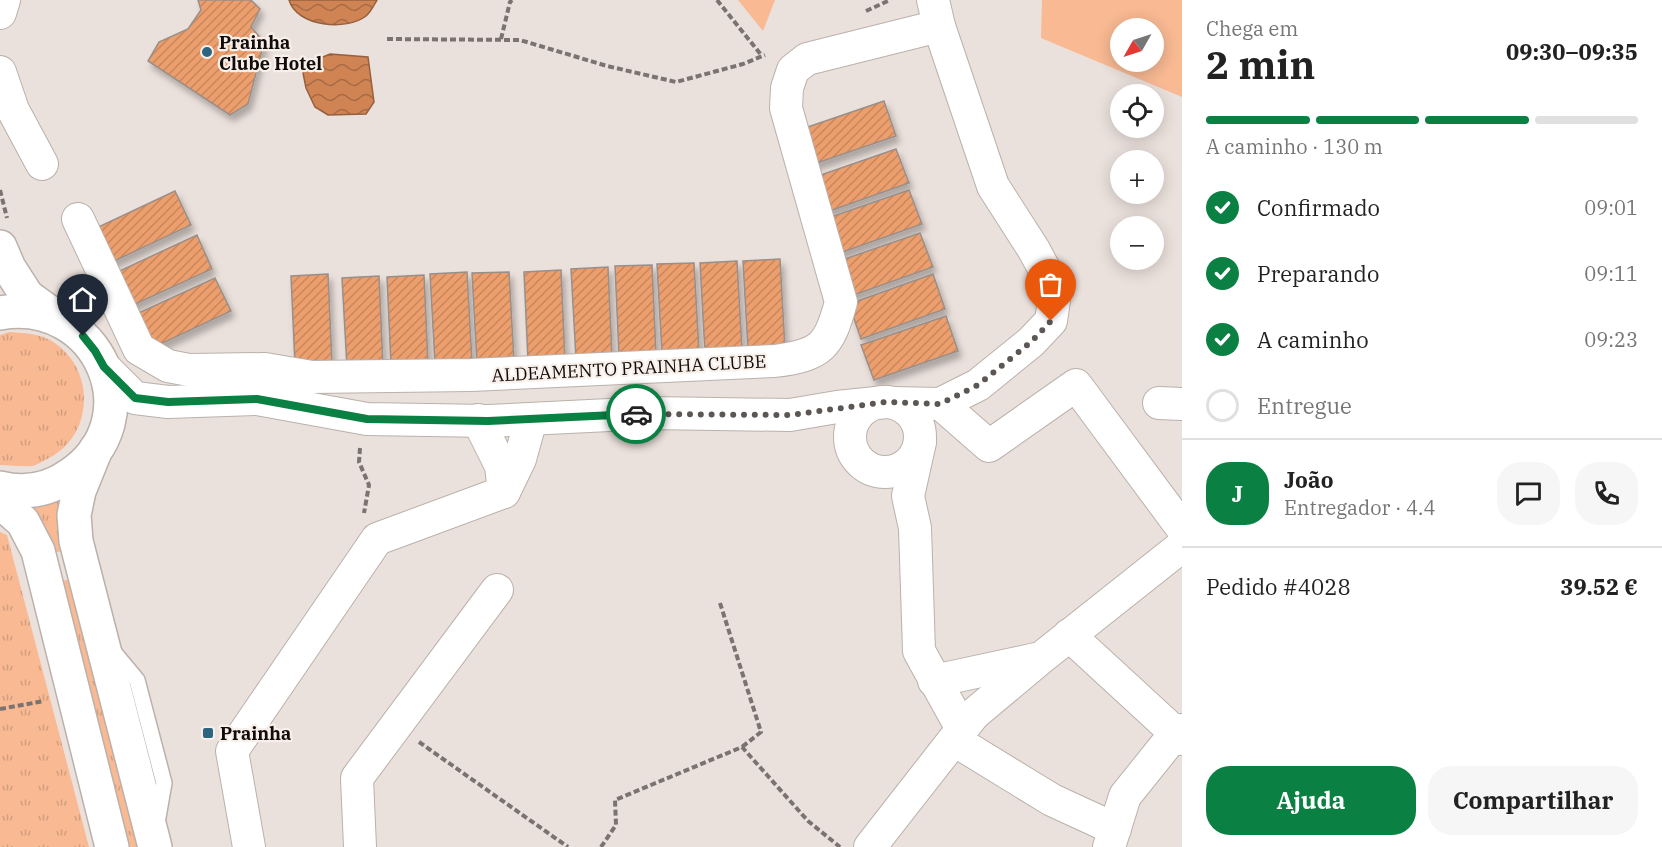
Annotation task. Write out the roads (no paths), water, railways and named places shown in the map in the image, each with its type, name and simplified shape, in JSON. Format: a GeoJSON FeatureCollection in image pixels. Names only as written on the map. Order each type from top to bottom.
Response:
{"type":"FeatureCollection","features":[{"type":"Feature","properties":{"kind":"main road"},"geometry":{"type":"LineString","coordinates":[[0,247],[9,268],[27,296],[83,336],[95,351],[104,367],[109,385],[110,404],[102,436],[79,491],[74,515],[76,541],[155,845]]}},
{"type":"Feature","properties":{"kind":"main road"},"geometry":{"type":"LineString","coordinates":[[0,314],[14,311],[33,312],[51,316],[68,324]]}},
{"type":"Feature","properties":{"kind":"main road"},"geometry":{"type":"LineString","coordinates":[[0,488],[27,491],[46,488],[63,480],[79,470],[102,436]]}},
{"type":"Feature","properties":{"kind":"main road"},"geometry":{"type":"LineString","coordinates":[[0,502],[23,522],[38,551],[112,847]]}},
{"type":"Feature","properties":{"kind":"street"},"geometry":{"type":"LineString","coordinates":[[0,13],[4,0]]}},
{"type":"Feature","properties":{"kind":"street","name":"ALDEAMENTO PRAINHA CLUBE"},"geometry":{"type":"LineString","coordinates":[[78,219],[139,349],[168,366],[189,370],[265,369],[312,377],[471,375],[799,358],[821,348],[833,328],[841,302],[786,108],[787,88],[794,70],[807,59],[936,13],[993,186],[1034,249],[1050,280],[1054,300],[1051,321],[1031,342],[978,385],[941,404]]}},
{"type":"Feature","properties":{"kind":"street"},"geometry":{"type":"LineString","coordinates":[[0,72],[13,110],[42,164]]}},
{"type":"Feature","properties":{"kind":"street"},"geometry":{"type":"LineString","coordinates":[[104,367],[135,398],[168,402],[257,399],[367,419],[531,419],[650,413],[790,415],[889,403],[906,409],[916,420],[920,438],[908,496],[915,528],[919,651],[958,734],[1052,800],[1112,838],[1125,796],[1180,734],[1069,635]]}},
{"type":"Feature","properties":{"kind":"street"},"geometry":{"type":"LineString","coordinates":[[852,447],[851,430],[859,413],[871,405],[889,403],[941,404],[989,446],[1076,385],[1178,529],[1069,635],[974,714],[870,847]]}},
{"type":"Feature","properties":{"kind":"street"},"geometry":{"type":"LineString","coordinates":[[102,436],[168,402]]}},
{"type":"Feature","properties":{"kind":"street"},"geometry":{"type":"LineString","coordinates":[[878,471],[899,470],[915,456],[920,438],[941,404]]}},
{"type":"Feature","properties":{"kind":"street"},"geometry":{"type":"LineString","coordinates":[[790,415],[822,423],[852,447],[859,460],[878,471],[908,496]]}},
{"type":"Feature","properties":{"kind":"street"},"geometry":{"type":"LineString","coordinates":[[249,847],[232,751],[377,539],[504,492],[520,459],[531,419]]}},
{"type":"Feature","properties":{"kind":"street"},"geometry":{"type":"LineString","coordinates":[[478,420],[501,466],[504,492]]}},
{"type":"Feature","properties":{"kind":"street"},"geometry":{"type":"LineString","coordinates":[[360,847],[357,778],[497,590]]}},
{"type":"Feature","properties":{"kind":"street"},"geometry":{"type":"LineString","coordinates":[[934,681],[1041,658]]}},
{"type":"Feature","properties":{"kind":"water"},"geometry":{"type":"Polygon","coordinates":[[[289,0],[377,0],[366,16],[358,21],[335,25],[312,21],[302,16],[289,0]]]}},
{"type":"Feature","properties":{"kind":"water"},"geometry":{"type":"Polygon","coordinates":[[[330,54],[368,57],[374,102],[366,114],[328,115],[315,107],[306,88],[303,73],[308,63],[330,54]]]}},
{"type":"Feature","properties":{"kind":"place","name":"Prainha Clube Hotel"},"geometry":{"type":"Point","coordinates":[207,52]}},
{"type":"Feature","properties":{"kind":"place","name":"Prainha"},"geometry":{"type":"Point","coordinates":[208,733]}}]}
